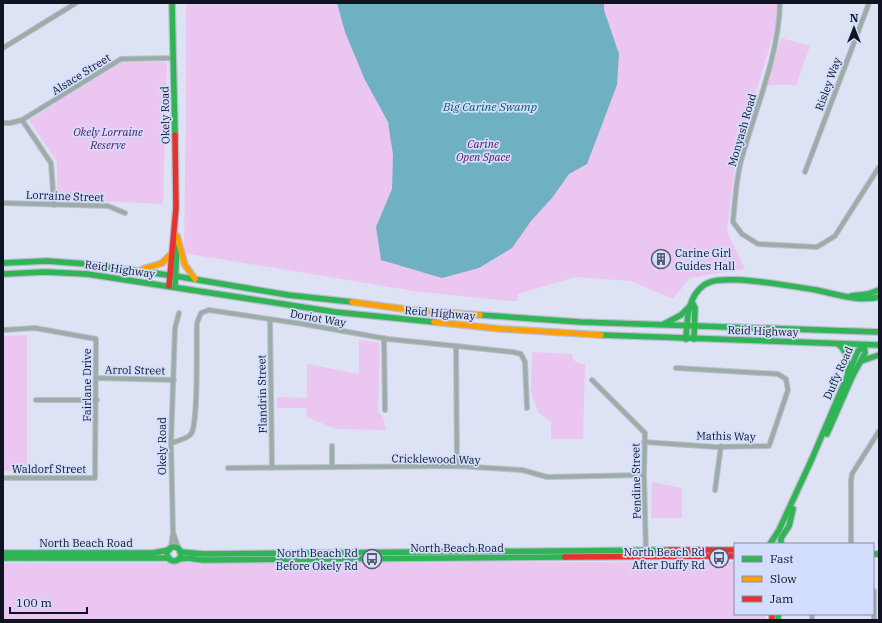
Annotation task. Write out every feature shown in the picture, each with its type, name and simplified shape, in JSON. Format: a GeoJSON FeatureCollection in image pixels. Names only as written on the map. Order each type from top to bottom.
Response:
{"type":"FeatureCollection","features":[{"type":"Feature","properties":{"kind":"main road","name":"Okely Road"},"geometry":{"type":"LineString","coordinates":[[172,3],[175,126],[175,226],[171,254],[173,275]]}},
{"type":"Feature","properties":{"kind":"main road","name":"Okely Road"},"geometry":{"type":"LineString","coordinates":[[172,286],[177,236],[175,226]]}},
{"type":"Feature","properties":{"kind":"main road"},"geometry":{"type":"LineString","coordinates":[[177,236],[188,272],[195,279]]}},
{"type":"Feature","properties":{"kind":"main road"},"geometry":{"type":"LineString","coordinates":[[138,270],[162,264],[171,254]]}},
{"type":"Feature","properties":{"kind":"main road","name":"Reid Highway"},"geometry":{"type":"LineString","coordinates":[[3,263],[28,261],[70,262],[138,270],[288,294],[412,310],[551,321],[879,333]]}},
{"type":"Feature","properties":{"kind":"main road","name":"Reid Highway"},"geometry":{"type":"LineString","coordinates":[[3,274],[31,272],[76,273],[172,286],[306,308],[421,322],[517,330],[686,339],[838,344],[868,340],[879,345]]}},
{"type":"Feature","properties":{"kind":"main road"},"geometry":{"type":"LineString","coordinates":[[662,325],[686,312],[695,295],[702,286],[714,280],[726,279],[796,287],[861,299],[879,297]]}},
{"type":"Feature","properties":{"kind":"main road"},"geometry":{"type":"LineString","coordinates":[[843,296],[868,294],[879,290]]}},
{"type":"Feature","properties":{"kind":"main road"},"geometry":{"type":"LineString","coordinates":[[686,339],[690,305]]}},
{"type":"Feature","properties":{"kind":"main road"},"geometry":{"type":"LineString","coordinates":[[690,305],[695,308],[694,339]]}},
{"type":"Feature","properties":{"kind":"main road"},"geometry":{"type":"LineString","coordinates":[[851,331],[868,340],[879,333]]}},
{"type":"Feature","properties":{"kind":"main road","name":"Duffy Road"},"geometry":{"type":"LineString","coordinates":[[781,543],[781,538],[789,526],[791,514],[798,496],[853,375],[865,353],[868,340]]}},
{"type":"Feature","properties":{"kind":"main road","name":"Duffy Road"},"geometry":{"type":"LineString","coordinates":[[771,543],[779,530],[811,461],[858,351],[868,340]]}},
{"type":"Feature","properties":{"kind":"main road"},"geometry":{"type":"LineString","coordinates":[[838,344],[843,346],[845,350],[848,373]]}},
{"type":"Feature","properties":{"kind":"main road"},"geometry":{"type":"LineString","coordinates":[[861,361],[879,355]]}},
{"type":"Feature","properties":{"kind":"main road"},"geometry":{"type":"LineString","coordinates":[[175,548],[179,551],[179,559],[174,561],[169,558],[167,554],[170,549],[175,548]]}},
{"type":"Feature","properties":{"kind":"main road","name":"North Beach Road"},"geometry":{"type":"LineString","coordinates":[[3,553],[153,553],[170,549]]}},
{"type":"Feature","properties":{"kind":"main road","name":"North Beach Road"},"geometry":{"type":"LineString","coordinates":[[179,559],[188,558],[204,560],[225,558],[646,554],[734,550]]}},
{"type":"Feature","properties":{"kind":"main road","name":"North Beach Road"},"geometry":{"type":"LineString","coordinates":[[179,551],[212,554],[646,554],[734,556]]}},
{"type":"Feature","properties":{"kind":"main road","name":"North Beach Road"},"geometry":{"type":"LineString","coordinates":[[3,558],[169,558]]}},
{"type":"Feature","properties":{"kind":"street"},"geometry":{"type":"LineString","coordinates":[[3,48],[76,3]]}},
{"type":"Feature","properties":{"kind":"street","name":"Monyash Road"},"geometry":{"type":"LineString","coordinates":[[780,3],[780,23],[766,80],[740,163],[733,222],[742,234],[758,244],[817,247],[835,236],[879,167]]}},
{"type":"Feature","properties":{"kind":"street","name":"Risley Way"},"geometry":{"type":"LineString","coordinates":[[804,172],[869,3]]}},
{"type":"Feature","properties":{"kind":"street","name":"Alsace Street"},"geometry":{"type":"LineString","coordinates":[[3,123],[22,120],[121,59],[173,58]]}},
{"type":"Feature","properties":{"kind":"street"},"geometry":{"type":"LineString","coordinates":[[22,120],[51,163],[54,205]]}},
{"type":"Feature","properties":{"kind":"street","name":"Lorraine Street"},"geometry":{"type":"LineString","coordinates":[[3,203],[108,206],[125,213]]}},
{"type":"Feature","properties":{"kind":"street","name":"Doriot Way"},"geometry":{"type":"LineString","coordinates":[[171,443],[190,434],[196,416],[197,323],[201,313],[209,310],[384,338],[521,354],[525,362],[527,408]]}},
{"type":"Feature","properties":{"kind":"street","name":"Okely Road"},"geometry":{"type":"LineString","coordinates":[[170,549],[173,532],[171,443],[175,328],[179,313]]}},
{"type":"Feature","properties":{"kind":"street","name":"Flandrin Street"},"geometry":{"type":"LineString","coordinates":[[270,319],[272,468]]}},
{"type":"Feature","properties":{"kind":"street","name":"Fairlane Drive"},"geometry":{"type":"LineString","coordinates":[[3,330],[35,328],[96,339],[97,400],[95,478]]}},
{"type":"Feature","properties":{"kind":"street"},"geometry":{"type":"LineString","coordinates":[[384,338],[385,410]]}},
{"type":"Feature","properties":{"kind":"street"},"geometry":{"type":"LineString","coordinates":[[456,346],[457,466]]}},
{"type":"Feature","properties":{"kind":"street","name":"Mathis Way"},"geometry":{"type":"LineString","coordinates":[[644,442],[721,446],[769,446],[788,390],[786,379],[778,374],[676,368]]}},
{"type":"Feature","properties":{"kind":"street","name":"Arrol Street"},"geometry":{"type":"LineString","coordinates":[[96,378],[174,380]]}},
{"type":"Feature","properties":{"kind":"street","name":"Pendine Street"},"geometry":{"type":"LineString","coordinates":[[592,380],[645,433],[644,475],[646,554]]}},
{"type":"Feature","properties":{"kind":"street"},"geometry":{"type":"LineString","coordinates":[[36,400],[97,400]]}},
{"type":"Feature","properties":{"kind":"street"},"geometry":{"type":"LineString","coordinates":[[851,543],[852,474],[879,431]]}},
{"type":"Feature","properties":{"kind":"street"},"geometry":{"type":"LineString","coordinates":[[332,446],[332,467]]}},
{"type":"Feature","properties":{"kind":"street"},"geometry":{"type":"LineString","coordinates":[[715,490],[721,446]]}},
{"type":"Feature","properties":{"kind":"street","name":"Cricklewood Way"},"geometry":{"type":"LineString","coordinates":[[228,468],[457,466],[522,470],[547,477],[644,475]]}},
{"type":"Feature","properties":{"kind":"street","name":"Waldorf Street"},"geometry":{"type":"LineString","coordinates":[[3,478],[95,478]]}},
{"type":"Feature","properties":{"kind":"street","name":"Okely Road"},"geometry":{"type":"LineString","coordinates":[[173,532],[179,551]]}},
{"type":"Feature","properties":{"kind":"street"},"geometry":{"type":"LineString","coordinates":[[874,591],[874,620]]}},
{"type":"Feature","properties":{"kind":"green space","name":"Carine Open Space"},"geometry":{"type":"Polygon","coordinates":[[[186,3],[778,3],[777,23],[736,157],[727,231],[745,269],[690,278],[673,299],[631,281],[575,277],[518,294],[517,301],[507,301],[414,291],[184,253],[186,3]]]}},
{"type":"Feature","properties":{"kind":"green space"},"geometry":{"type":"Polygon","coordinates":[[[781,38],[810,46],[796,85],[767,85],[781,38]]]}},
{"type":"Feature","properties":{"kind":"green space","name":"Okely Lorraine Reserve"},"geometry":{"type":"Polygon","coordinates":[[[122,62],[167,62],[163,204],[57,199],[57,162],[29,120],[122,62]]]}},
{"type":"Feature","properties":{"kind":"green space"},"geometry":{"type":"Polygon","coordinates":[[[27,335],[27,471],[3,471],[3,336],[27,335]]]}},
{"type":"Feature","properties":{"kind":"green space"},"geometry":{"type":"Polygon","coordinates":[[[359,340],[380,343],[378,411],[383,417],[386,430],[336,429],[307,417],[306,408],[277,408],[277,397],[307,398],[307,364],[359,374],[359,340]]]}},
{"type":"Feature","properties":{"kind":"green space"},"geometry":{"type":"Polygon","coordinates":[[[532,352],[572,354],[573,360],[581,364],[585,364],[583,439],[551,439],[551,422],[538,412],[531,392],[532,352]]]}},
{"type":"Feature","properties":{"kind":"green space"},"geometry":{"type":"Polygon","coordinates":[[[652,482],[682,488],[682,518],[651,518],[652,482]]]}},
{"type":"Feature","properties":{"kind":"green space"},"geometry":{"type":"Polygon","coordinates":[[[734,562],[734,615],[765,615],[765,620],[3,620],[3,563],[734,562]]]}},
{"type":"Feature","properties":{"kind":"water","name":"Big Carine Swamp"},"geometry":{"type":"Polygon","coordinates":[[[337,3],[604,3],[604,10],[619,54],[617,85],[587,164],[569,174],[552,198],[531,221],[512,248],[479,268],[442,278],[381,260],[376,227],[392,189],[393,155],[388,122],[365,80],[345,32],[337,3]]]}},
{"type":"Feature","properties":{"kind":"traffic: fast"},"geometry":{"type":"LineString","coordinates":[[172,3],[175,135]]}},
{"type":"Feature","properties":{"kind":"traffic: fast"},"geometry":{"type":"LineString","coordinates":[[175,287],[177,243]]}},
{"type":"Feature","properties":{"kind":"traffic: fast"},"geometry":{"type":"LineString","coordinates":[[3,263],[47,261],[87,264],[175,276],[288,295],[352,302]]}},
{"type":"Feature","properties":{"kind":"traffic: fast"},"geometry":{"type":"LineString","coordinates":[[3,274],[45,272],[87,274],[335,312],[434,322]]}},
{"type":"Feature","properties":{"kind":"traffic: fast"},"geometry":{"type":"LineString","coordinates":[[686,339],[689,310],[694,296],[698,290],[712,281],[743,280],[779,284],[855,298],[863,299],[879,297]]}},
{"type":"Feature","properties":{"kind":"traffic: fast"},"geometry":{"type":"LineString","coordinates":[[851,296],[868,294],[879,290]]}},
{"type":"Feature","properties":{"kind":"traffic: fast"},"geometry":{"type":"LineString","coordinates":[[692,302],[695,308],[694,339]]}},
{"type":"Feature","properties":{"kind":"traffic: fast"},"geometry":{"type":"LineString","coordinates":[[664,324],[681,315],[689,307]]}},
{"type":"Feature","properties":{"kind":"traffic: fast"},"geometry":{"type":"LineString","coordinates":[[480,315],[580,322],[879,332]]}},
{"type":"Feature","properties":{"kind":"traffic: fast"},"geometry":{"type":"LineString","coordinates":[[601,335],[879,345]]}},
{"type":"Feature","properties":{"kind":"traffic: fast"},"geometry":{"type":"LineString","coordinates":[[838,344],[844,350],[848,373]]}},
{"type":"Feature","properties":{"kind":"traffic: fast"},"geometry":{"type":"LineString","coordinates":[[827,434],[853,375],[865,353],[864,345]]}},
{"type":"Feature","properties":{"kind":"traffic: fast"},"geometry":{"type":"LineString","coordinates":[[771,543],[779,530],[811,461],[858,351],[864,345]]}},
{"type":"Feature","properties":{"kind":"traffic: fast"},"geometry":{"type":"LineString","coordinates":[[861,361],[879,355]]}},
{"type":"Feature","properties":{"kind":"traffic: fast"},"geometry":{"type":"LineString","coordinates":[[781,543],[781,538],[789,526],[793,509]]}},
{"type":"Feature","properties":{"kind":"traffic: fast"},"geometry":{"type":"LineString","coordinates":[[174,547],[179,549],[181,554],[179,559],[174,561],[169,559],[167,554],[169,549],[174,547]]}},
{"type":"Feature","properties":{"kind":"traffic: fast"},"geometry":{"type":"LineString","coordinates":[[3,553],[153,553],[169,550]]}},
{"type":"Feature","properties":{"kind":"traffic: fast"},"geometry":{"type":"LineString","coordinates":[[180,552],[204,554],[670,550]]}},
{"type":"Feature","properties":{"kind":"traffic: fast"},"geometry":{"type":"LineString","coordinates":[[874,554],[879,554]]}},
{"type":"Feature","properties":{"kind":"traffic: fast"},"geometry":{"type":"LineString","coordinates":[[179,559],[565,557]]}},
{"type":"Feature","properties":{"kind":"traffic: fast"},"geometry":{"type":"LineString","coordinates":[[3,558],[169,558]]}},
{"type":"Feature","properties":{"kind":"traffic: fast"},"geometry":{"type":"LineString","coordinates":[[778,615],[778,620]]}},
{"type":"Feature","properties":{"kind":"traffic: slow"},"geometry":{"type":"LineString","coordinates":[[177,236],[185,265],[195,279]]}},
{"type":"Feature","properties":{"kind":"traffic: slow"},"geometry":{"type":"LineString","coordinates":[[143,269],[162,263],[171,254]]}},
{"type":"Feature","properties":{"kind":"traffic: slow"},"geometry":{"type":"LineString","coordinates":[[352,302],[412,310],[480,315]]}},
{"type":"Feature","properties":{"kind":"traffic: slow"},"geometry":{"type":"LineString","coordinates":[[434,322],[502,329],[601,335]]}},
{"type":"Feature","properties":{"kind":"traffic: jam"},"geometry":{"type":"LineString","coordinates":[[169,286],[176,208],[175,135]]}},
{"type":"Feature","properties":{"kind":"traffic: jam"},"geometry":{"type":"LineString","coordinates":[[670,550],[734,550]]}},
{"type":"Feature","properties":{"kind":"traffic: jam"},"geometry":{"type":"LineString","coordinates":[[565,557],[734,556]]}},
{"type":"Feature","properties":{"kind":"traffic: jam"},"geometry":{"type":"LineString","coordinates":[[772,615],[772,620]]}},
{"type":"Feature","properties":{"kind":"place","name":"Carine Girl Guides Hall"},"geometry":{"type":"Point","coordinates":[661,259]}},
{"type":"Feature","properties":{"kind":"place","name":"North Beach Rd After Duffy Rd"},"geometry":{"type":"Point","coordinates":[719,558]}},
{"type":"Feature","properties":{"kind":"place","name":"North Beach Rd Before Okely Rd"},"geometry":{"type":"Point","coordinates":[372,559]}}]}
